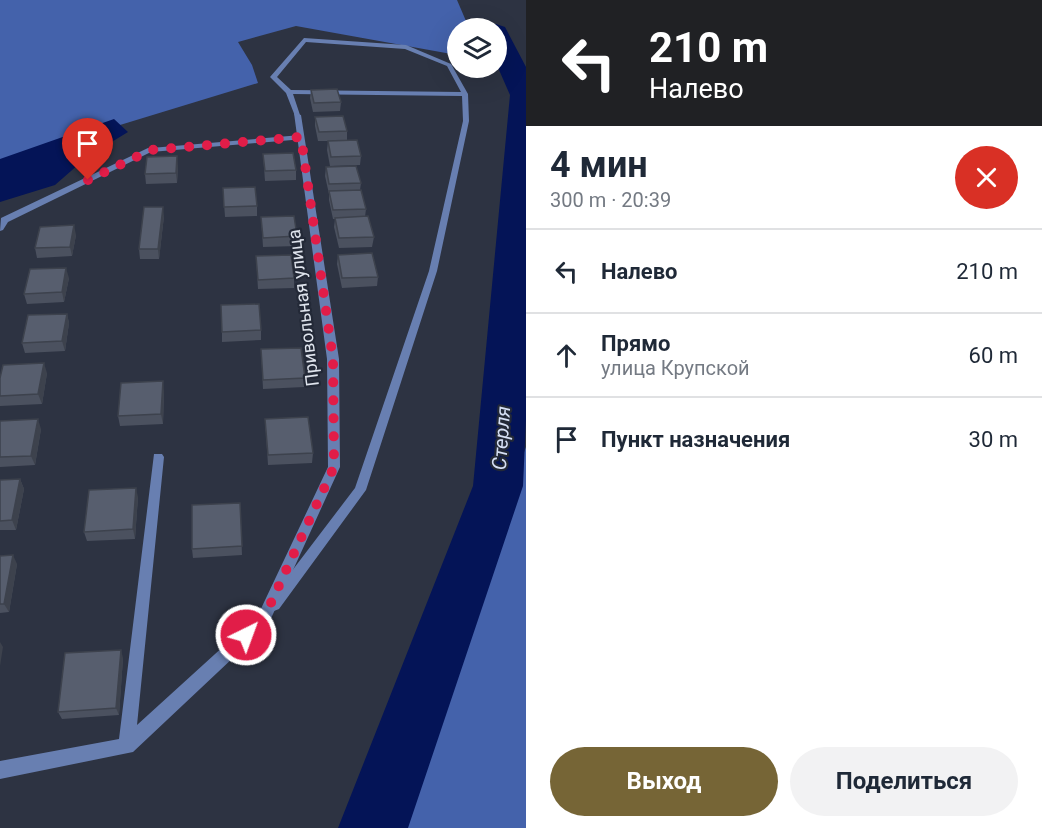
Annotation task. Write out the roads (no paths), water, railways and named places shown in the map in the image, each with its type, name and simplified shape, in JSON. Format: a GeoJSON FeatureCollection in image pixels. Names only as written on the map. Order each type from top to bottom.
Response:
{"type":"FeatureCollection","features":[{"type":"Feature","properties":{"kind":"street","name":"Привольная улица"},"geometry":{"type":"LineString","coordinates":[[127,746],[263,620],[334,467],[333,359],[297,115]]}},
{"type":"Feature","properties":{"kind":"street"},"geometry":{"type":"LineString","coordinates":[[1,223],[151,150]]}},
{"type":"Feature","properties":{"kind":"street"},"geometry":{"type":"LineString","coordinates":[[0,770],[127,746],[158,457]]}},
{"type":"Feature","properties":{"kind":"lane"},"geometry":{"type":"LineString","coordinates":[[263,620],[360,490],[433,271],[466,121],[465,94],[449,65],[406,46],[304,40],[273,77],[289,92],[297,115]]}},
{"type":"Feature","properties":{"kind":"lane"},"geometry":{"type":"LineString","coordinates":[[289,92],[465,94]]}},
{"type":"Feature","properties":{"kind":"lane"},"geometry":{"type":"LineString","coordinates":[[151,150],[301,137]]}},
{"type":"Feature","properties":{"kind":"waterway","name":"Стерля"},"geometry":{"type":"LineString","coordinates":[[373,828],[498,486],[525,95],[507,56]]}}]}
